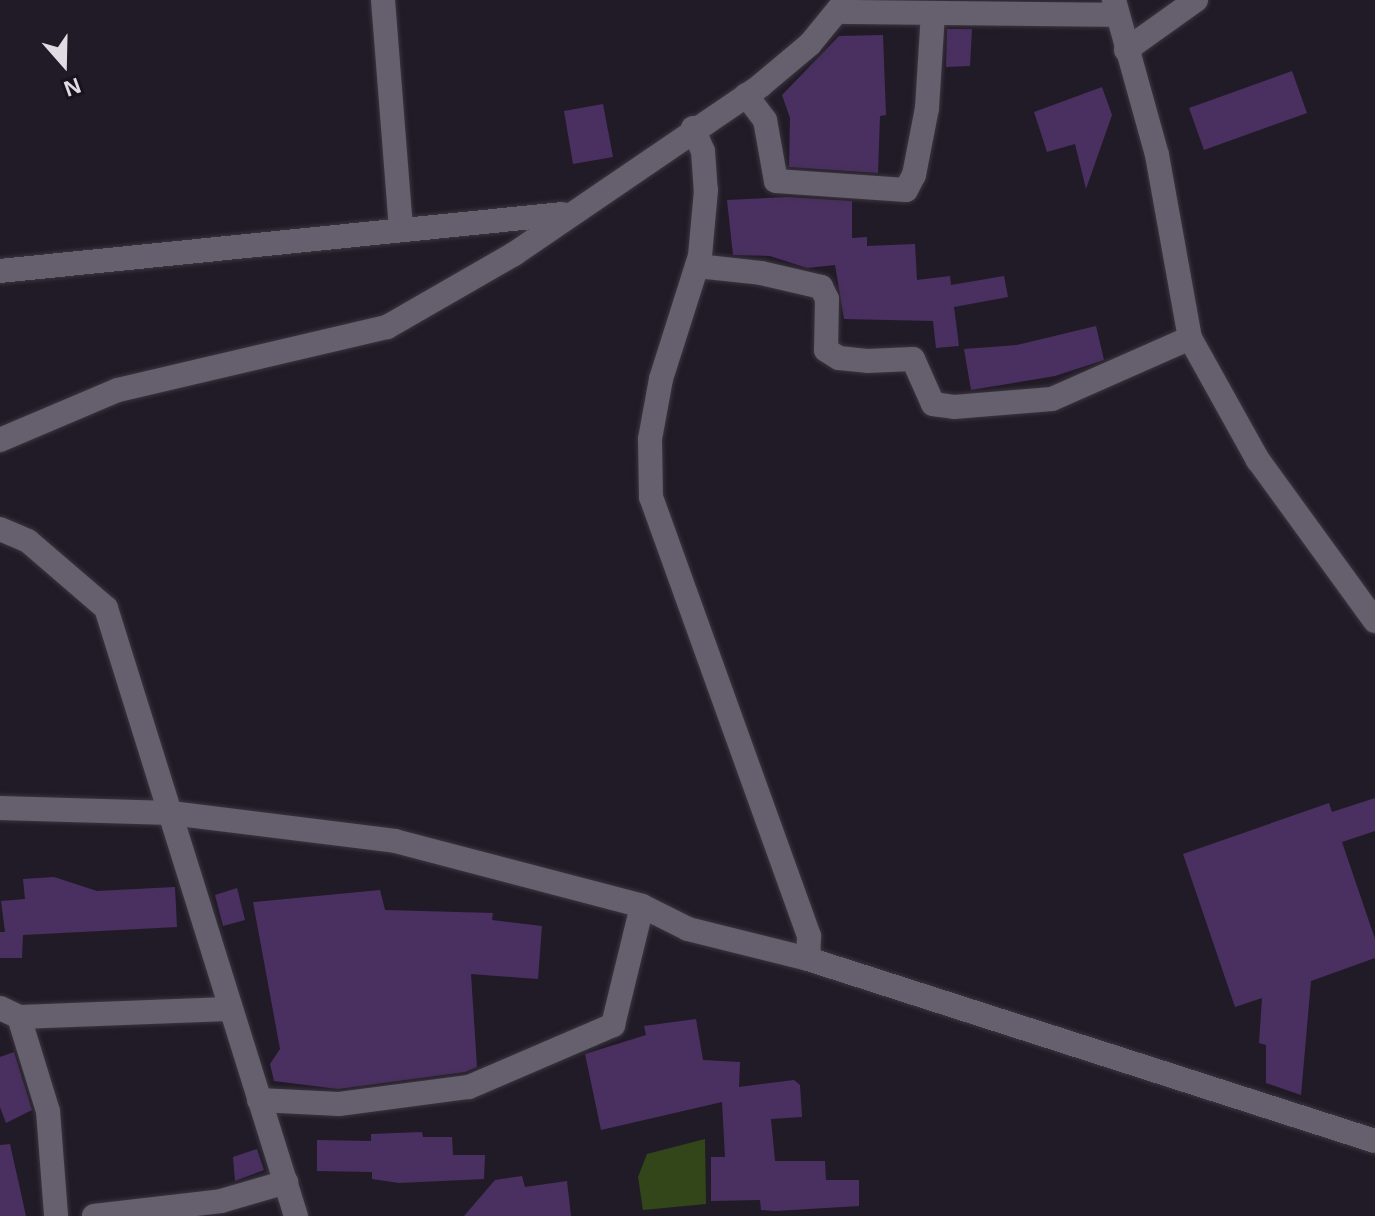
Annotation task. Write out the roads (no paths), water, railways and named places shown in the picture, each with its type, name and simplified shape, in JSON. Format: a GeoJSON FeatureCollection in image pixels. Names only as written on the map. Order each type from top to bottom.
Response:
{"type":"FeatureCollection","features":[{"type":"Feature","properties":{"kind":"street"},"geometry":{"type":"LineString","coordinates":[[383,0],[401,228]]}},
{"type":"Feature","properties":{"kind":"street"},"geometry":{"type":"LineString","coordinates":[[1126,50],[1196,0]]}},
{"type":"Feature","properties":{"kind":"street"},"geometry":{"type":"LineString","coordinates":[[0,440],[118,390],[387,327],[514,254],[693,128],[746,95],[843,6],[933,13],[1115,7],[1157,155],[1190,338],[1258,460],[1375,621]]}},
{"type":"Feature","properties":{"kind":"street"},"geometry":{"type":"LineString","coordinates":[[746,95],[765,120],[776,181],[906,190],[927,108],[933,13]]}},
{"type":"Feature","properties":{"kind":"street"},"geometry":{"type":"LineString","coordinates":[[693,128],[703,151],[706,190],[697,266],[661,379],[650,439],[651,497],[809,936],[808,959]]}},
{"type":"Feature","properties":{"kind":"street"},"geometry":{"type":"LineString","coordinates":[[0,271],[401,228],[540,220],[571,212]]}},
{"type":"Feature","properties":{"kind":"street"},"geometry":{"type":"LineString","coordinates":[[697,266],[821,287],[827,299],[826,350],[839,358],[867,361],[913,359],[933,404],[954,407],[1052,399],[1190,338]]}},
{"type":"Feature","properties":{"kind":"street"},"geometry":{"type":"LineString","coordinates":[[0,529],[28,541],[106,608],[296,1216]]}},
{"type":"Feature","properties":{"kind":"street"},"geometry":{"type":"LineString","coordinates":[[0,808],[171,813],[395,841],[642,906],[688,929],[808,959],[1375,1141]]}},
{"type":"Feature","properties":{"kind":"street"},"geometry":{"type":"LineString","coordinates":[[259,1100],[339,1104],[469,1087],[613,1025],[642,906]]}},
{"type":"Feature","properties":{"kind":"street"},"geometry":{"type":"LineString","coordinates":[[61,1215],[48,1156],[48,1111],[9,1013],[229,1009]]}},
{"type":"Feature","properties":{"kind":"street"},"geometry":{"type":"LineString","coordinates":[[94,1216],[221,1201],[286,1182]]}}]}
